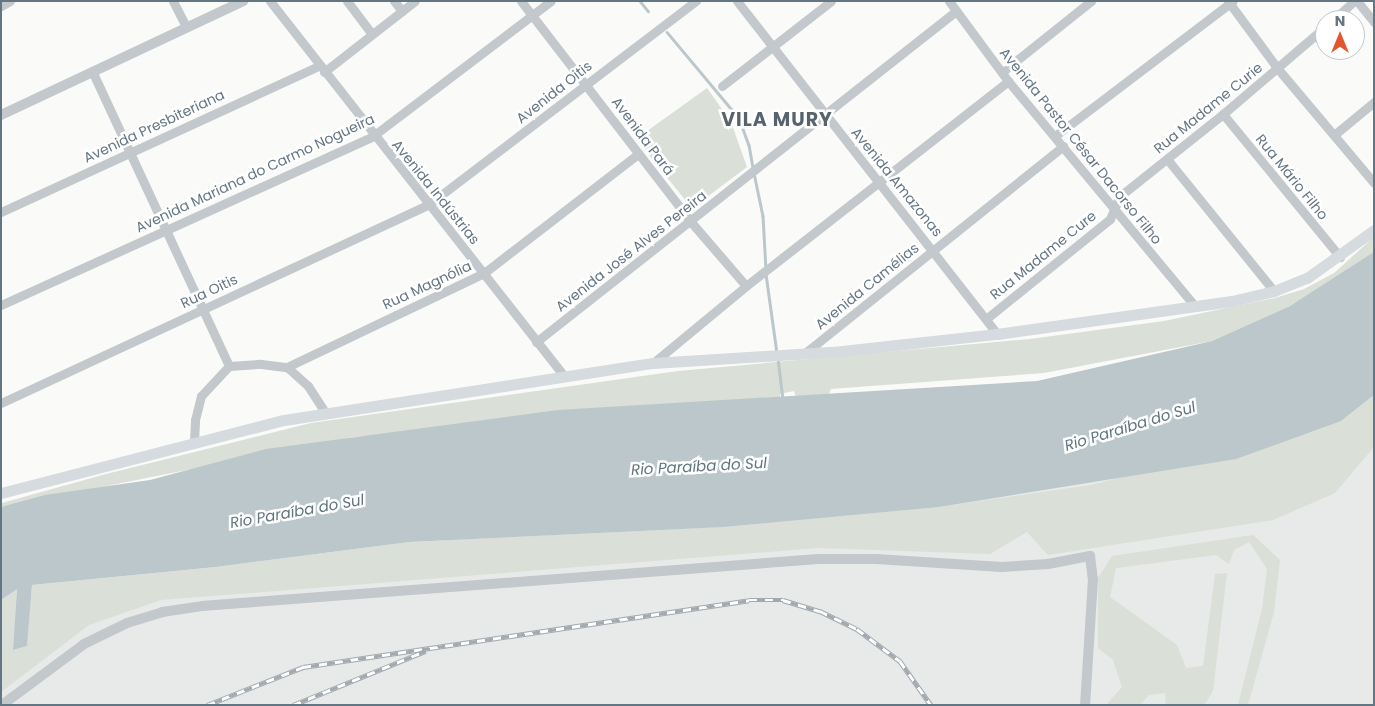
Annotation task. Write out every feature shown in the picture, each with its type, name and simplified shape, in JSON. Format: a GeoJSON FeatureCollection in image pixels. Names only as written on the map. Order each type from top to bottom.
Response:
{"type":"FeatureCollection","features":[{"type":"Feature","properties":{"kind":"main road"},"geometry":{"type":"LineString","coordinates":[[1,493],[194,441],[284,420],[652,363],[805,354],[997,334],[1195,306],[1274,291],[1307,278],[1340,257],[1374,230]]}},
{"type":"Feature","properties":{"kind":"street"},"geometry":{"type":"LineString","coordinates":[[1,6],[10,1]]}},
{"type":"Feature","properties":{"kind":"street"},"geometry":{"type":"LineString","coordinates":[[173,1],[186,28]]}},
{"type":"Feature","properties":{"kind":"street"},"geometry":{"type":"LineString","coordinates":[[1,115],[243,1]]}},
{"type":"Feature","properties":{"kind":"street","name":"Avenida Indústrias"},"geometry":{"type":"LineString","coordinates":[[270,1],[428,205],[564,376]]}},
{"type":"Feature","properties":{"kind":"street"},"geometry":{"type":"LineString","coordinates":[[348,1],[372,34]]}},
{"type":"Feature","properties":{"kind":"street"},"geometry":{"type":"LineString","coordinates":[[394,1],[402,11]]}},
{"type":"Feature","properties":{"kind":"street","name":"Avenida Presbiteriana"},"geometry":{"type":"LineString","coordinates":[[1,212],[129,153],[322,69],[415,1]]}},
{"type":"Feature","properties":{"kind":"street","name":"Avenida Pará"},"geometry":{"type":"LineString","coordinates":[[521,1],[691,222],[746,286]]}},
{"type":"Feature","properties":{"kind":"street","name":"Avenida Mariana do Carmo Nogueira"},"geometry":{"type":"LineString","coordinates":[[1,305],[165,229],[374,136],[551,1]]}},
{"type":"Feature","properties":{"kind":"street","name":"Avenida Oitis"},"geometry":{"type":"LineString","coordinates":[[428,205],[452,190],[586,84],[696,1]]}},
{"type":"Feature","properties":{"kind":"street","name":"Avenida Amazonas"},"geometry":{"type":"LineString","coordinates":[[737,1],[826,116],[934,250],[997,334]]}},
{"type":"Feature","properties":{"kind":"street"},"geometry":{"type":"LineString","coordinates":[[722,86],[831,1]]}},
{"type":"Feature","properties":{"kind":"street"},"geometry":{"type":"LineString","coordinates":[[1002,72],[1090,1]]}},
{"type":"Feature","properties":{"kind":"street"},"geometry":{"type":"LineString","coordinates":[[1344,10],[1355,1],[1374,22]]}},
{"type":"Feature","properties":{"kind":"street","name":"Avenida Pastor César Dacorso Filho"},"geometry":{"type":"LineString","coordinates":[[950,2],[1008,81],[1195,306]]}},
{"type":"Feature","properties":{"kind":"street"},"geometry":{"type":"LineString","coordinates":[[1055,136],[1230,2],[1278,69],[1374,183]]}},
{"type":"Feature","properties":{"kind":"street"},"geometry":{"type":"LineString","coordinates":[[826,116],[956,11]]}},
{"type":"Feature","properties":{"kind":"street","name":"Rua Madame Curie"},"geometry":{"type":"LineString","coordinates":[[1115,212],[1119,197],[1278,69],[1315,36]]}},
{"type":"Feature","properties":{"kind":"street"},"geometry":{"type":"LineString","coordinates":[[93,73],[200,310],[229,366]]}},
{"type":"Feature","properties":{"kind":"street"},"geometry":{"type":"LineString","coordinates":[[652,363],[757,277],[1008,81]]}},
{"type":"Feature","properties":{"kind":"street"},"geometry":{"type":"LineString","coordinates":[[1334,135],[1374,102]]}},
{"type":"Feature","properties":{"kind":"street","name":"Rua Mário Filho"},"geometry":{"type":"LineString","coordinates":[[1223,114],[1340,257]]}},
{"type":"Feature","properties":{"kind":"street","name":"Avenida José Alves Pereira"},"geometry":{"type":"LineString","coordinates":[[536,342],[826,116]]}},
{"type":"Feature","properties":{"kind":"street","name":"Avenida Camélias"},"geometry":{"type":"LineString","coordinates":[[805,354],[1062,146]]}},
{"type":"Feature","properties":{"kind":"street","name":"Rua Magnólia"},"geometry":{"type":"LineString","coordinates":[[287,367],[484,274],[638,154]]}},
{"type":"Feature","properties":{"kind":"street"},"geometry":{"type":"LineString","coordinates":[[1167,159],[1274,291]]}},
{"type":"Feature","properties":{"kind":"street","name":"Rua Oitis"},"geometry":{"type":"LineString","coordinates":[[1,403],[428,205]]}},
{"type":"Feature","properties":{"kind":"street","name":"Rua Madame Cure"},"geometry":{"type":"LineString","coordinates":[[986,318],[1115,212]]}},
{"type":"Feature","properties":{"kind":"street"},"geometry":{"type":"LineString","coordinates":[[194,441],[195,420],[201,396],[229,366],[261,364],[287,367],[308,386],[326,414]]}},
{"type":"Feature","properties":{"kind":"street"},"geometry":{"type":"LineString","coordinates":[[2,705],[84,644],[127,623],[162,612],[202,606],[818,559],[876,558],[1002,567],[1048,564],[1090,556],[1093,579],[1085,705]]}},
{"type":"Feature","properties":{"kind":"shaded area"},"geometry":{"type":"Polygon","coordinates":[[[707,88],[731,122],[747,167],[695,206],[686,201],[636,139],[707,88]]]}},
{"type":"Feature","properties":{"kind":"shaded area"},"geometry":{"type":"Polygon","coordinates":[[[1374,237],[1374,252],[1358,265],[1290,306],[1212,341],[1044,373],[831,389],[822,411],[801,414],[794,391],[780,394],[778,412],[353,437],[1,507],[2,503],[106,474],[311,423],[678,371],[1030,339],[1164,321],[1275,298],[1304,289],[1334,273],[1374,237]]]}},
{"type":"Feature","properties":{"kind":"shaded area"},"geometry":{"type":"Polygon","coordinates":[[[1374,395],[1374,705],[1,705],[1,600],[1341,421],[1374,395]]]}},
{"type":"Feature","properties":{"kind":"shaded area"},"geometry":{"type":"Polygon","coordinates":[[[1374,395],[1374,447],[1335,493],[1273,520],[1048,555],[1027,532],[990,554],[818,548],[161,600],[89,625],[1,692],[1,600],[17,588],[13,650],[27,646],[32,585],[216,567],[410,542],[724,527],[939,507],[1091,485],[1341,421],[1374,395]]]}},
{"type":"Feature","properties":{"kind":"shaded area"},"geometry":{"type":"Polygon","coordinates":[[[1253,535],[1280,560],[1274,612],[1248,705],[1238,705],[1262,609],[1267,569],[1249,542],[1234,550],[1229,564],[1216,555],[1116,568],[1110,597],[1177,645],[1186,668],[1203,666],[1215,574],[1227,573],[1213,691],[1204,705],[1166,705],[1165,693],[1149,695],[1140,705],[1106,705],[1122,687],[1113,660],[1098,648],[1098,578],[1112,556],[1253,535]]]}},
{"type":"Feature","properties":{"kind":"water","name":"Rio Paraíba do Sul"},"geometry":{"type":"Polygon","coordinates":[[[1374,252],[1374,395],[1341,421],[1236,459],[939,507],[724,527],[410,542],[216,567],[32,585],[27,646],[13,650],[17,589],[1,600],[1,507],[45,495],[150,480],[266,449],[558,410],[1037,381],[1212,341],[1290,306],[1374,252]]]}},
{"type":"Feature","properties":{"kind":"waterway"},"geometry":{"type":"LineString","coordinates":[[640,1],[648,11]]}},
{"type":"Feature","properties":{"kind":"waterway"},"geometry":{"type":"LineString","coordinates":[[667,32],[739,118],[749,145],[753,167]]}},
{"type":"Feature","properties":{"kind":"waterway"},"geometry":{"type":"LineString","coordinates":[[754,173],[763,216],[766,269]]}},
{"type":"Feature","properties":{"kind":"waterway"},"geometry":{"type":"LineString","coordinates":[[766,274],[777,353]]}},
{"type":"Feature","properties":{"kind":"waterway"},"geometry":{"type":"LineString","coordinates":[[778,358],[783,400]]}},
{"type":"Feature","properties":{"kind":"railway"},"geometry":{"type":"LineString","coordinates":[[207,705],[303,667],[749,600],[783,600],[820,611],[857,629],[900,661],[931,705]]}},
{"type":"Feature","properties":{"kind":"railway"},"geometry":{"type":"LineString","coordinates":[[293,705],[425,651]]}},
{"type":"Feature","properties":{"kind":"district","name":"VILA MURY"},"geometry":{"type":"Point","coordinates":[777,120]}}]}
